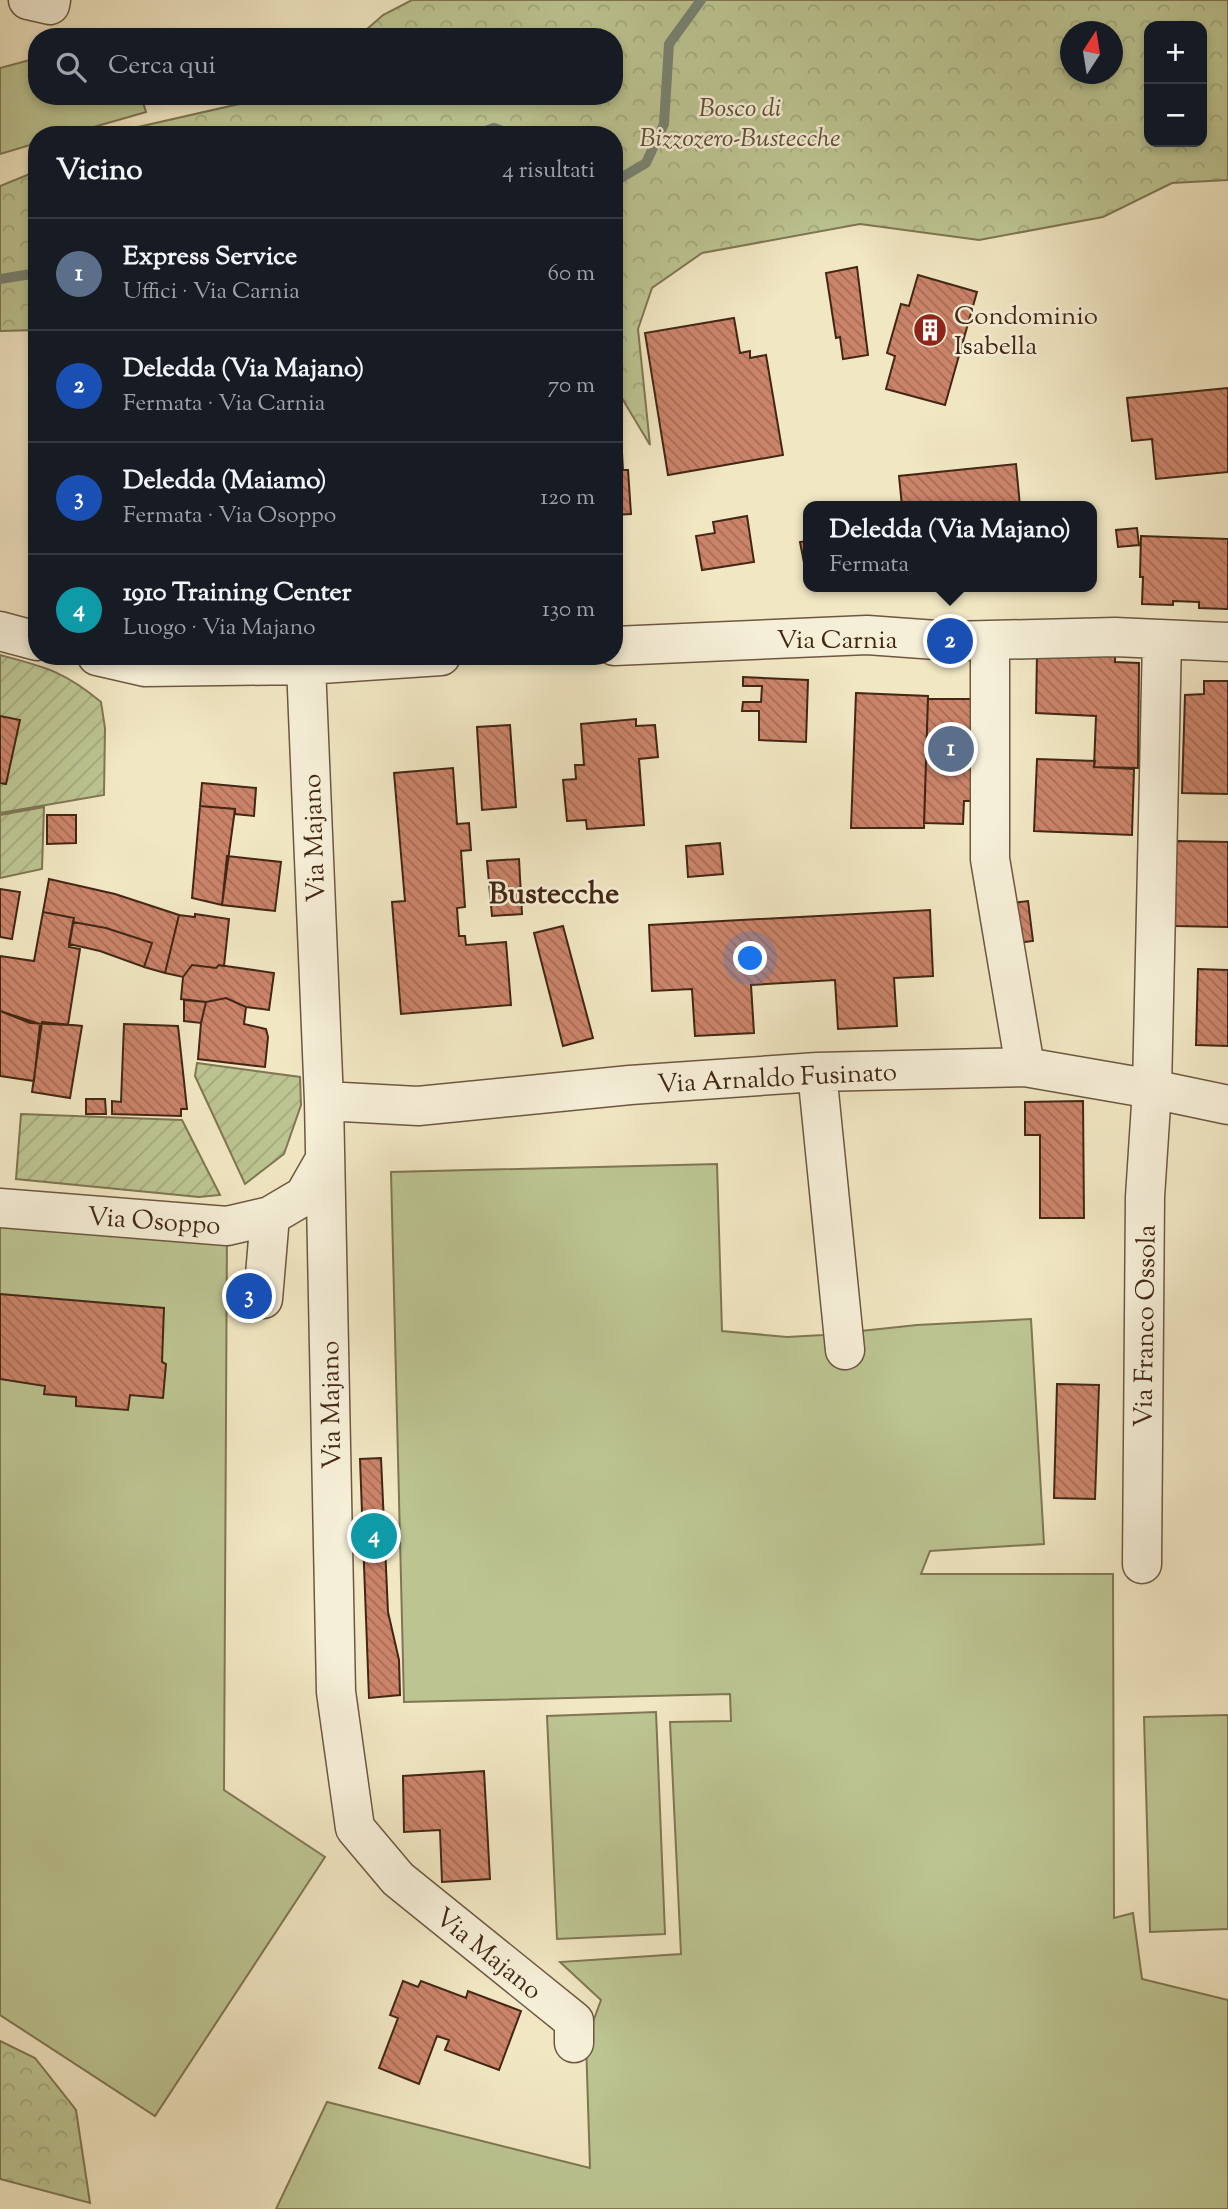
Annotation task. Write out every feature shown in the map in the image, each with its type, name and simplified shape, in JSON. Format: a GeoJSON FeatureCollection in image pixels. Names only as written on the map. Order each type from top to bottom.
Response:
{"type":"FeatureCollection","features":[{"type":"Feature","properties":{"kind":"street"},"geometry":{"type":"LineString","coordinates":[[28,0],[50,5],[51,0]]}},
{"type":"Feature","properties":{"kind":"street"},"geometry":{"type":"LineString","coordinates":[[0,631],[28,639]]}},
{"type":"Feature","properties":{"kind":"street","name":"Via Carnia"},"geometry":{"type":"LineString","coordinates":[[623,646],[867,635],[990,642],[1115,637],[1228,642]]}},
{"type":"Feature","properties":{"kind":"street","name":"Via Franco Ossola"},"geometry":{"type":"LineString","coordinates":[[1142,1564],[1145,1197],[1152,1089],[1162,640]]}},
{"type":"Feature","properties":{"kind":"street"},"geometry":{"type":"LineString","coordinates":[[990,642],[990,859],[1025,1067]]}},
{"type":"Feature","properties":{"kind":"street"},"geometry":{"type":"LineString","coordinates":[[136,665],[306,665]]}},
{"type":"Feature","properties":{"kind":"street","name":"Via Majano"},"geometry":{"type":"LineString","coordinates":[[306,665],[324,1101],[336,1692],[355,1829],[398,1879],[574,2021],[574,2043]]}},
{"type":"Feature","properties":{"kind":"street","name":"Via Arnaldo Fusinato"},"geometry":{"type":"LineString","coordinates":[[324,1101],[418,1106],[630,1085],[817,1072],[1025,1067],[1228,1105]]}},
{"type":"Feature","properties":{"kind":"street"},"geometry":{"type":"LineString","coordinates":[[817,1072],[845,1350]]}},
{"type":"Feature","properties":{"kind":"street","name":"Via Osoppo"},"geometry":{"type":"LineString","coordinates":[[0,1208],[227,1226],[270,1216],[304,1196],[324,1161]]}},
{"type":"Feature","properties":{"kind":"street"},"geometry":{"type":"LineString","coordinates":[[262,1299],[270,1216]]}},
{"type":"Feature","properties":{"kind":"green space","name":"Bosco di Bizzozero-Bustecche"},"geometry":{"type":"Polygon","coordinates":[[[412,0],[1228,0],[1228,180],[1172,183],[1103,217],[979,240],[860,224],[702,253],[652,288],[638,329],[650,445],[623,400],[623,126],[142,126],[235,105],[623,105],[623,28],[368,28],[383,15],[412,0]]]}},
{"type":"Feature","properties":{"kind":"green space"},"geometry":{"type":"Polygon","coordinates":[[[28,60],[28,105],[144,105],[146,112],[97,126],[28,126],[28,146],[0,154],[0,68],[28,60]]]}},
{"type":"Feature","properties":{"kind":"green space"},"geometry":{"type":"Polygon","coordinates":[[[28,175],[28,330],[0,331],[0,186],[28,175]]]}},
{"type":"Feature","properties":{"kind":"green space"},"geometry":{"type":"Polygon","coordinates":[[[0,655],[54,671],[76,683],[101,702],[105,728],[104,795],[0,813],[0,655]]]}},
{"type":"Feature","properties":{"kind":"green space"},"geometry":{"type":"Polygon","coordinates":[[[44,807],[42,869],[0,878],[0,815],[44,807]]]}},
{"type":"Feature","properties":{"kind":"green space"},"geometry":{"type":"Polygon","coordinates":[[[197,1063],[300,1077],[301,1105],[284,1154],[245,1184],[195,1076],[197,1063]]]}},
{"type":"Feature","properties":{"kind":"green space"},"geometry":{"type":"Polygon","coordinates":[[[21,1114],[182,1120],[220,1195],[199,1197],[16,1179],[21,1114]]]}},
{"type":"Feature","properties":{"kind":"green space"},"geometry":{"type":"Polygon","coordinates":[[[717,1164],[722,1331],[787,1337],[917,1325],[1031,1319],[1044,1544],[930,1551],[921,1574],[1113,1574],[1114,1918],[1133,1913],[1142,1979],[1228,2000],[1228,2209],[276,2209],[327,2102],[590,2168],[586,2041],[601,2000],[560,1962],[681,1954],[670,1722],[731,1721],[730,1694],[404,1702],[391,1172],[717,1164]]]}},
{"type":"Feature","properties":{"kind":"green space"},"geometry":{"type":"Polygon","coordinates":[[[0,1208],[227,1226],[224,1790],[325,1857],[155,2116],[0,2015],[0,1208]]]}},
{"type":"Feature","properties":{"kind":"green space"},"geometry":{"type":"Polygon","coordinates":[[[656,1712],[665,1934],[557,1939],[547,1716],[656,1712]]]}},
{"type":"Feature","properties":{"kind":"green space"},"geometry":{"type":"Polygon","coordinates":[[[1228,1715],[1228,1929],[1150,1932],[1144,1717],[1228,1715]]]}},
{"type":"Feature","properties":{"kind":"green space"},"geometry":{"type":"Polygon","coordinates":[[[0,2041],[35,2058],[76,2110],[90,2203],[0,2179],[0,2041]]]}},
{"type":"Feature","properties":{"kind":"building"},"geometry":{"type":"Polygon","coordinates":[[[857,267],[868,355],[843,359],[840,337],[836,338],[826,273],[857,267]]]}},
{"type":"Feature","properties":{"kind":"building","name":"Condominio Isabella"},"geometry":{"type":"Polygon","coordinates":[[[918,275],[977,292],[945,405],[886,389],[895,356],[887,353],[901,304],[909,306],[918,275]]]}},
{"type":"Feature","properties":{"kind":"building"},"geometry":{"type":"Polygon","coordinates":[[[734,318],[740,353],[750,351],[750,358],[766,355],[783,455],[668,475],[645,333],[734,318]]]}},
{"type":"Feature","properties":{"kind":"building"},"geometry":{"type":"Polygon","coordinates":[[[1228,388],[1228,472],[1156,479],[1152,439],[1132,441],[1127,398],[1228,388]]]}},
{"type":"Feature","properties":{"kind":"building"},"geometry":{"type":"Polygon","coordinates":[[[1016,464],[1020,501],[902,501],[899,476],[1016,464]]]}},
{"type":"Feature","properties":{"kind":"building"},"geometry":{"type":"Polygon","coordinates":[[[623,470],[628,470],[631,514],[623,514],[623,470]]]}},
{"type":"Feature","properties":{"kind":"building"},"geometry":{"type":"Polygon","coordinates":[[[747,516],[754,562],[702,570],[696,536],[715,533],[713,522],[747,516]]]}},
{"type":"Feature","properties":{"kind":"building"},"geometry":{"type":"Polygon","coordinates":[[[1137,528],[1139,545],[1118,547],[1116,530],[1137,528]]]}},
{"type":"Feature","properties":{"kind":"building"},"geometry":{"type":"Polygon","coordinates":[[[1141,536],[1228,539],[1228,609],[1199,608],[1199,602],[1142,604],[1141,536]]]}},
{"type":"Feature","properties":{"kind":"building"},"geometry":{"type":"Polygon","coordinates":[[[1037,653],[1115,656],[1115,662],[1139,663],[1138,768],[1094,767],[1096,716],[1036,713],[1037,653]]]}},
{"type":"Feature","properties":{"kind":"building"},"geometry":{"type":"Polygon","coordinates":[[[743,677],[808,680],[806,742],[759,740],[759,711],[742,711],[743,702],[761,702],[762,686],[743,686],[743,677]]]}},
{"type":"Feature","properties":{"kind":"building"},"geometry":{"type":"Polygon","coordinates":[[[1204,681],[1228,681],[1228,794],[1182,793],[1185,695],[1204,694],[1204,681]]]}},
{"type":"Feature","properties":{"kind":"building"},"geometry":{"type":"Polygon","coordinates":[[[856,693],[928,696],[924,828],[851,828],[856,693]]]}},
{"type":"Feature","properties":{"kind":"building"},"geometry":{"type":"Polygon","coordinates":[[[928,699],[980,699],[981,801],[964,801],[963,824],[924,823],[928,699]]]}},
{"type":"Feature","properties":{"kind":"building"},"geometry":{"type":"Polygon","coordinates":[[[0,716],[20,720],[6,784],[0,783],[0,716]]]}},
{"type":"Feature","properties":{"kind":"building"},"geometry":{"type":"Polygon","coordinates":[[[636,719],[636,726],[655,725],[658,757],[639,759],[644,825],[587,829],[586,820],[567,821],[563,780],[576,779],[575,765],[584,765],[581,724],[636,719]]]}},
{"type":"Feature","properties":{"kind":"building"},"geometry":{"type":"Polygon","coordinates":[[[510,725],[516,807],[482,810],[477,727],[510,725]]]}},
{"type":"Feature","properties":{"kind":"building"},"geometry":{"type":"Polygon","coordinates":[[[1037,759],[1095,761],[1094,767],[1134,769],[1132,835],[1034,831],[1037,759]]]}},
{"type":"Feature","properties":{"kind":"building"},"geometry":{"type":"Polygon","coordinates":[[[453,768],[457,824],[469,823],[471,850],[461,851],[465,907],[457,908],[459,936],[465,936],[466,945],[506,942],[511,1005],[401,1014],[392,902],[405,901],[394,773],[453,768]]]}},
{"type":"Feature","properties":{"kind":"building"},"geometry":{"type":"Polygon","coordinates":[[[202,783],[256,788],[254,816],[235,814],[235,809],[200,806],[202,783]]]}},
{"type":"Feature","properties":{"kind":"building"},"geometry":{"type":"Polygon","coordinates":[[[200,806],[235,809],[222,905],[192,898],[200,806]]]}},
{"type":"Feature","properties":{"kind":"building"},"geometry":{"type":"Polygon","coordinates":[[[47,815],[76,815],[76,843],[47,844],[47,815]]]}},
{"type":"Feature","properties":{"kind":"building"},"geometry":{"type":"Polygon","coordinates":[[[1176,841],[1228,842],[1228,927],[1175,926],[1176,841]]]}},
{"type":"Feature","properties":{"kind":"building"},"geometry":{"type":"Polygon","coordinates":[[[720,843],[723,874],[688,877],[686,846],[720,843]]]}},
{"type":"Feature","properties":{"kind":"building"},"geometry":{"type":"Polygon","coordinates":[[[227,856],[281,862],[275,911],[222,905],[227,856]]]}},
{"type":"Feature","properties":{"kind":"building"},"geometry":{"type":"Polygon","coordinates":[[[519,859],[522,914],[492,916],[487,861],[519,859]]]}},
{"type":"Feature","properties":{"kind":"building"},"geometry":{"type":"Polygon","coordinates":[[[49,879],[115,894],[179,915],[165,973],[144,967],[152,943],[106,928],[73,922],[74,918],[43,912],[49,879]]]}},
{"type":"Feature","properties":{"kind":"building"},"geometry":{"type":"Polygon","coordinates":[[[0,889],[20,892],[12,939],[0,937],[0,889]]]}},
{"type":"Feature","properties":{"kind":"building"},"geometry":{"type":"Polygon","coordinates":[[[1028,901],[1033,941],[1009,944],[1004,904],[1028,901]]]}},
{"type":"Feature","properties":{"kind":"building"},"geometry":{"type":"Polygon","coordinates":[[[930,910],[933,976],[894,978],[897,1026],[838,1029],[835,980],[751,985],[754,1033],[695,1036],[692,989],[652,991],[649,925],[930,910]]]}},
{"type":"Feature","properties":{"kind":"building"},"geometry":{"type":"Polygon","coordinates":[[[43,912],[74,918],[69,947],[80,949],[68,1025],[30,1023],[0,1011],[0,956],[34,961],[43,912]]]}},
{"type":"Feature","properties":{"kind":"building"},"geometry":{"type":"Polygon","coordinates":[[[195,914],[229,919],[224,966],[219,965],[216,968],[192,965],[183,977],[165,973],[179,915],[195,917],[195,914]]]}},
{"type":"Feature","properties":{"kind":"building"},"geometry":{"type":"Polygon","coordinates":[[[73,922],[106,928],[152,943],[144,967],[100,951],[69,944],[73,922]]]}},
{"type":"Feature","properties":{"kind":"building"},"geometry":{"type":"Polygon","coordinates":[[[563,926],[593,1038],[563,1046],[534,933],[563,926]]]}},
{"type":"Feature","properties":{"kind":"building"},"geometry":{"type":"Polygon","coordinates":[[[192,965],[216,968],[219,965],[274,973],[269,1010],[246,1007],[226,998],[206,1002],[181,999],[183,977],[192,965]]]}},
{"type":"Feature","properties":{"kind":"building"},"geometry":{"type":"Polygon","coordinates":[[[1198,969],[1228,970],[1228,1046],[1196,1045],[1198,969]]]}},
{"type":"Feature","properties":{"kind":"building"},"geometry":{"type":"Polygon","coordinates":[[[226,998],[246,1007],[244,1024],[266,1029],[268,1037],[265,1067],[198,1059],[206,1002],[226,998]]]}},
{"type":"Feature","properties":{"kind":"building"},"geometry":{"type":"Polygon","coordinates":[[[184,1000],[206,1002],[201,1023],[184,1021],[184,1000]]]}},
{"type":"Feature","properties":{"kind":"building"},"geometry":{"type":"Polygon","coordinates":[[[0,1011],[40,1024],[34,1081],[0,1076],[0,1011]]]}},
{"type":"Feature","properties":{"kind":"building"},"geometry":{"type":"Polygon","coordinates":[[[42,1022],[82,1026],[70,1098],[32,1092],[42,1022]]]}},
{"type":"Feature","properties":{"kind":"building"},"geometry":{"type":"Polygon","coordinates":[[[124,1024],[178,1026],[187,1109],[181,1109],[181,1116],[112,1114],[112,1101],[121,1102],[124,1024]]]}},
{"type":"Feature","properties":{"kind":"building"},"geometry":{"type":"Polygon","coordinates":[[[86,1099],[105,1099],[106,1114],[86,1114],[86,1099]]]}},
{"type":"Feature","properties":{"kind":"building"},"geometry":{"type":"Polygon","coordinates":[[[1083,1101],[1084,1218],[1040,1218],[1040,1135],[1025,1135],[1025,1102],[1083,1101]]]}},
{"type":"Feature","properties":{"kind":"building"},"geometry":{"type":"Polygon","coordinates":[[[0,1294],[164,1308],[162,1362],[166,1364],[163,1398],[130,1395],[128,1410],[76,1406],[76,1397],[44,1394],[45,1386],[0,1379],[0,1294]]]}},
{"type":"Feature","properties":{"kind":"building"},"geometry":{"type":"Polygon","coordinates":[[[1057,1384],[1099,1385],[1095,1499],[1054,1498],[1057,1384]]]}},
{"type":"Feature","properties":{"kind":"building"},"geometry":{"type":"Polygon","coordinates":[[[381,1458],[388,1612],[399,1660],[400,1695],[369,1698],[360,1459],[381,1458]]]}},
{"type":"Feature","properties":{"kind":"building"},"geometry":{"type":"Polygon","coordinates":[[[484,1771],[490,1879],[442,1882],[440,1830],[404,1832],[403,1776],[484,1771]]]}},
{"type":"Feature","properties":{"kind":"building"},"geometry":{"type":"Polygon","coordinates":[[[403,1981],[418,1987],[421,1981],[466,1998],[468,1991],[521,2011],[499,2070],[445,2050],[449,2040],[437,2036],[419,2084],[379,2068],[398,2018],[390,2015],[403,1981]]]}},
{"type":"Feature","properties":{"kind":"waterway"},"geometry":{"type":"LineString","coordinates":[[623,177],[646,163],[664,124],[669,44],[701,0]]}},
{"type":"Feature","properties":{"kind":"waterway"},"geometry":{"type":"LineString","coordinates":[[0,279],[28,274]]}},
{"type":"Feature","properties":{"kind":"place","name":"Condominio Isabella"},"geometry":{"type":"Point","coordinates":[930,330]}},
{"type":"Feature","properties":{"kind":"place","name":"Deledda (Via Majano)"},"geometry":{"type":"Point","coordinates":[950,641]}},
{"type":"Feature","properties":{"kind":"place","name":"Express Service"},"geometry":{"type":"Point","coordinates":[951,749]}},
{"type":"Feature","properties":{"kind":"place","name":"Deledda (Maiamo)"},"geometry":{"type":"Point","coordinates":[249,1296]}},
{"type":"Feature","properties":{"kind":"place","name":"1910 Training Center"},"geometry":{"type":"Point","coordinates":[374,1536]}},
{"type":"Feature","properties":{"kind":"district","name":"Bustecche"},"geometry":{"type":"Point","coordinates":[554,893]}}]}
